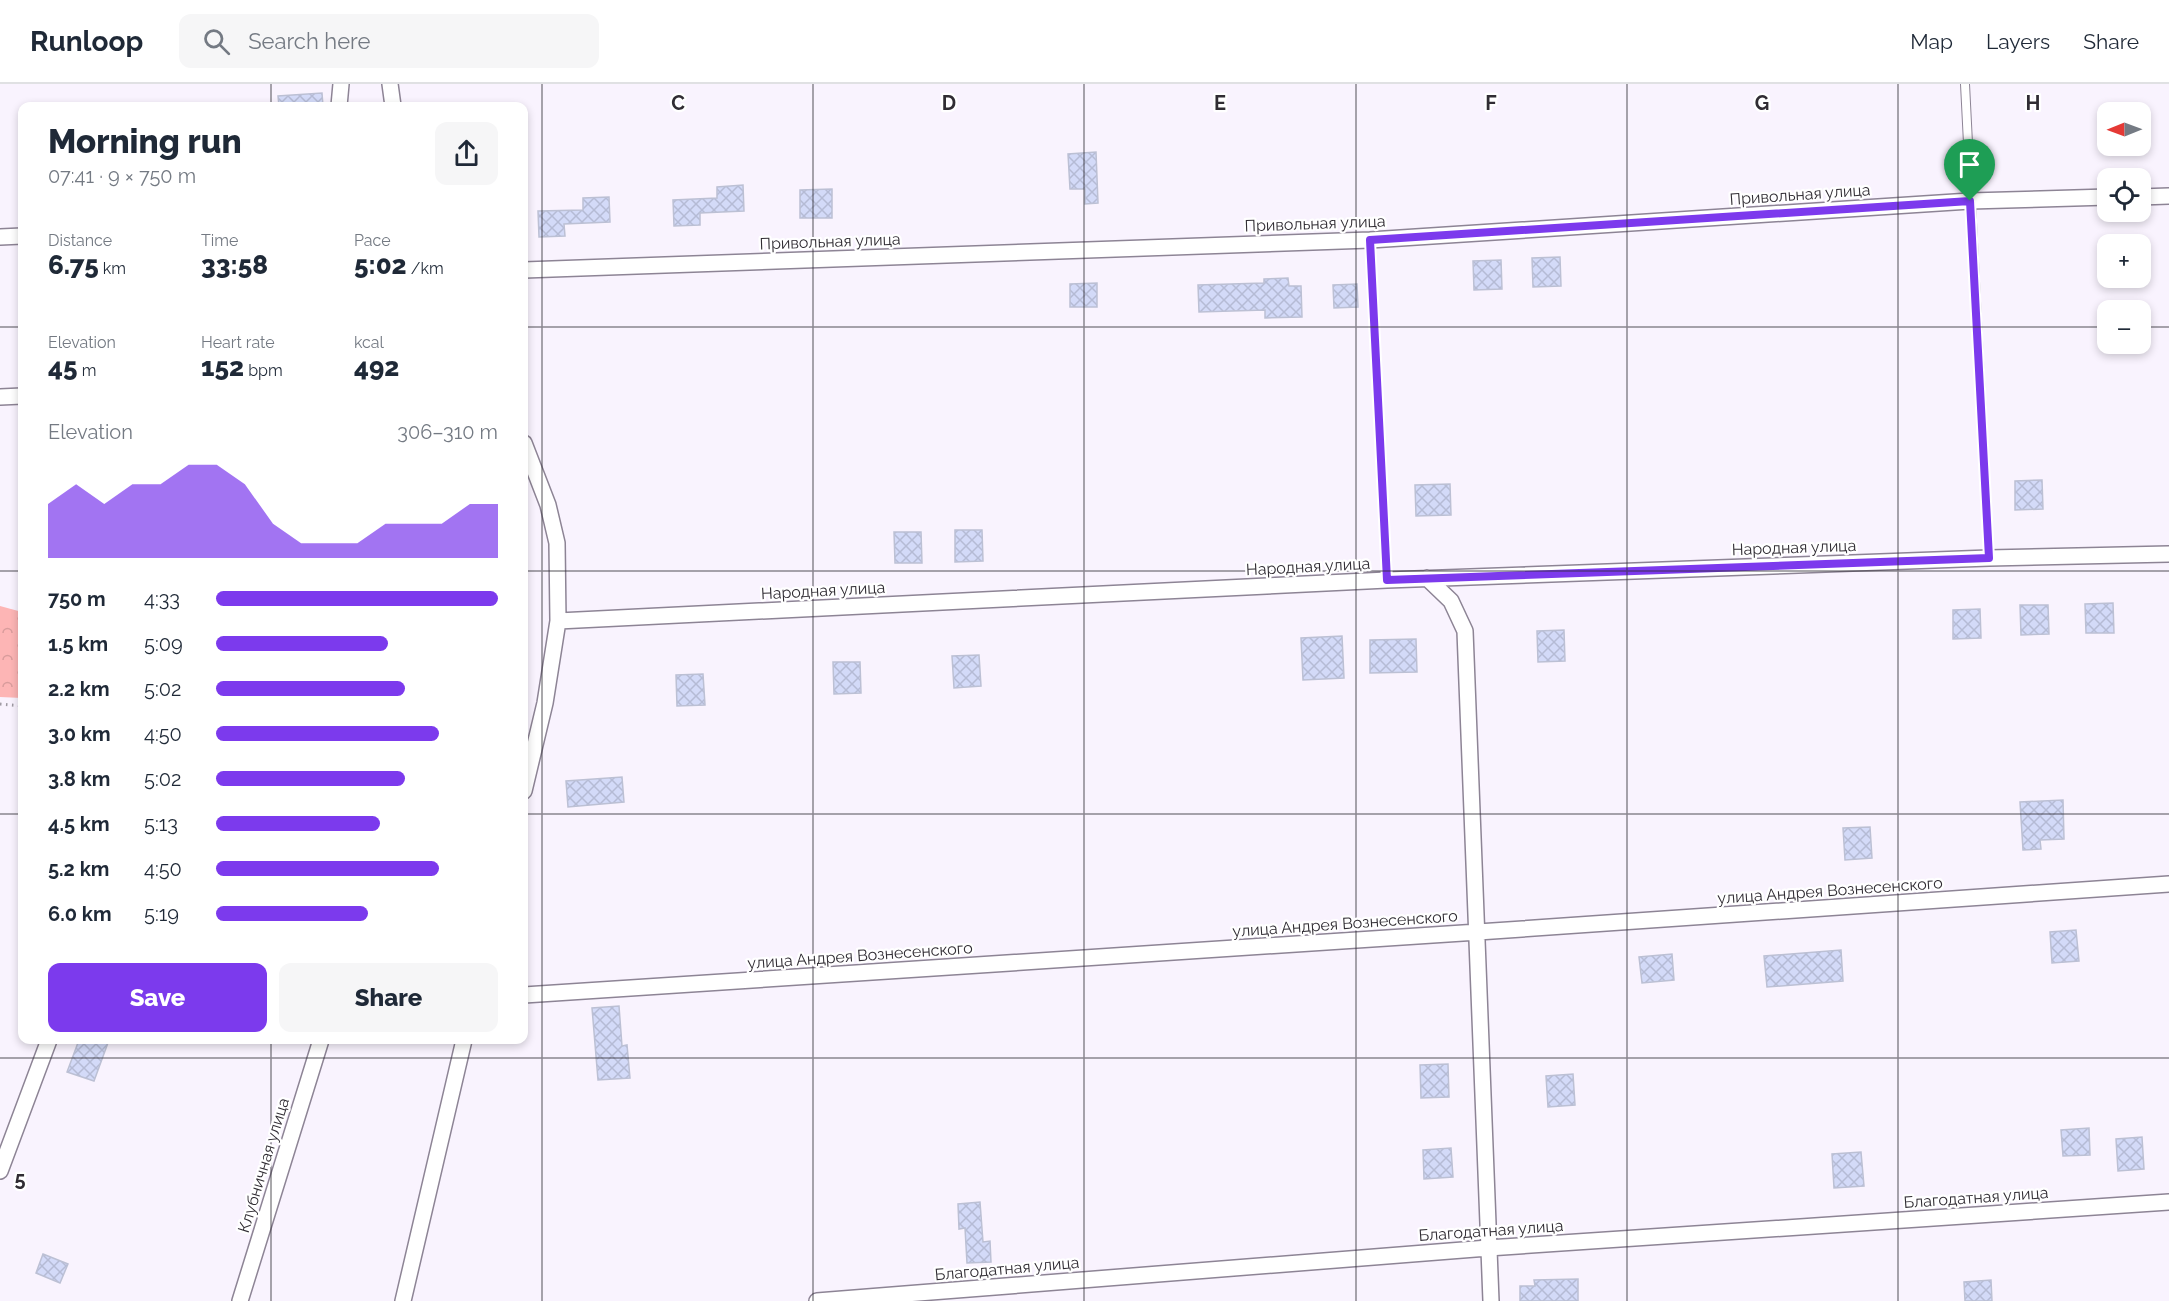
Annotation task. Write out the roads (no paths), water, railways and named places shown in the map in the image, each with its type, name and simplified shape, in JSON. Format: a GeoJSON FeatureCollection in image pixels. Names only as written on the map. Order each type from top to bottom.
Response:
{"type":"FeatureCollection","features":[{"type":"Feature","properties":{"kind":"street"},"geometry":{"type":"LineString","coordinates":[[339,102],[341,84]]}},
{"type":"Feature","properties":{"kind":"street"},"geometry":{"type":"LineString","coordinates":[[390,84],[392,102]]}},
{"type":"Feature","properties":{"kind":"street"},"geometry":{"type":"LineString","coordinates":[[2151,196],[2169,196]]}},
{"type":"Feature","properties":{"kind":"street","name":"Привольная улица"},"geometry":{"type":"LineString","coordinates":[[528,270],[1370,240],[1970,201],[2097,198]]}},
{"type":"Feature","properties":{"kind":"street"},"geometry":{"type":"LineString","coordinates":[[0,237],[18,236]]}},
{"type":"Feature","properties":{"kind":"street"},"geometry":{"type":"LineString","coordinates":[[0,397],[18,396]]}},
{"type":"Feature","properties":{"kind":"street"},"geometry":{"type":"LineString","coordinates":[[528,453],[548,505],[556,543],[558,621],[545,703],[528,774]]}},
{"type":"Feature","properties":{"kind":"street","name":"Народная улица"},"geometry":{"type":"LineString","coordinates":[[558,621],[1427,578],[1989,558],[2169,554]]}},
{"type":"Feature","properties":{"kind":"street"},"geometry":{"type":"LineString","coordinates":[[1427,578],[1451,602],[1466,631],[1491,1301]]}},
{"type":"Feature","properties":{"kind":"street","name":"улица Андрея Вознесенского"},"geometry":{"type":"LineString","coordinates":[[528,995],[2169,884]]}},
{"type":"Feature","properties":{"kind":"street"},"geometry":{"type":"LineString","coordinates":[[0,1171],[48,1044]]}},
{"type":"Feature","properties":{"kind":"street","name":"Клубничная улица"},"geometry":{"type":"LineString","coordinates":[[240,1301],[320,1044]]}},
{"type":"Feature","properties":{"kind":"street"},"geometry":{"type":"LineString","coordinates":[[403,1301],[463,1044]]}},
{"type":"Feature","properties":{"kind":"street","name":"Благодатная улица"},"geometry":{"type":"LineString","coordinates":[[817,1301],[1488,1248],[2169,1202]]}},
{"type":"Feature","properties":{"kind":"lane"},"geometry":{"type":"LineString","coordinates":[[1965,84],[1989,558]]}},
{"type":"Feature","properties":{"kind":"lane"},"geometry":{"type":"LineString","coordinates":[[1370,240],[1387,580]]}}]}
